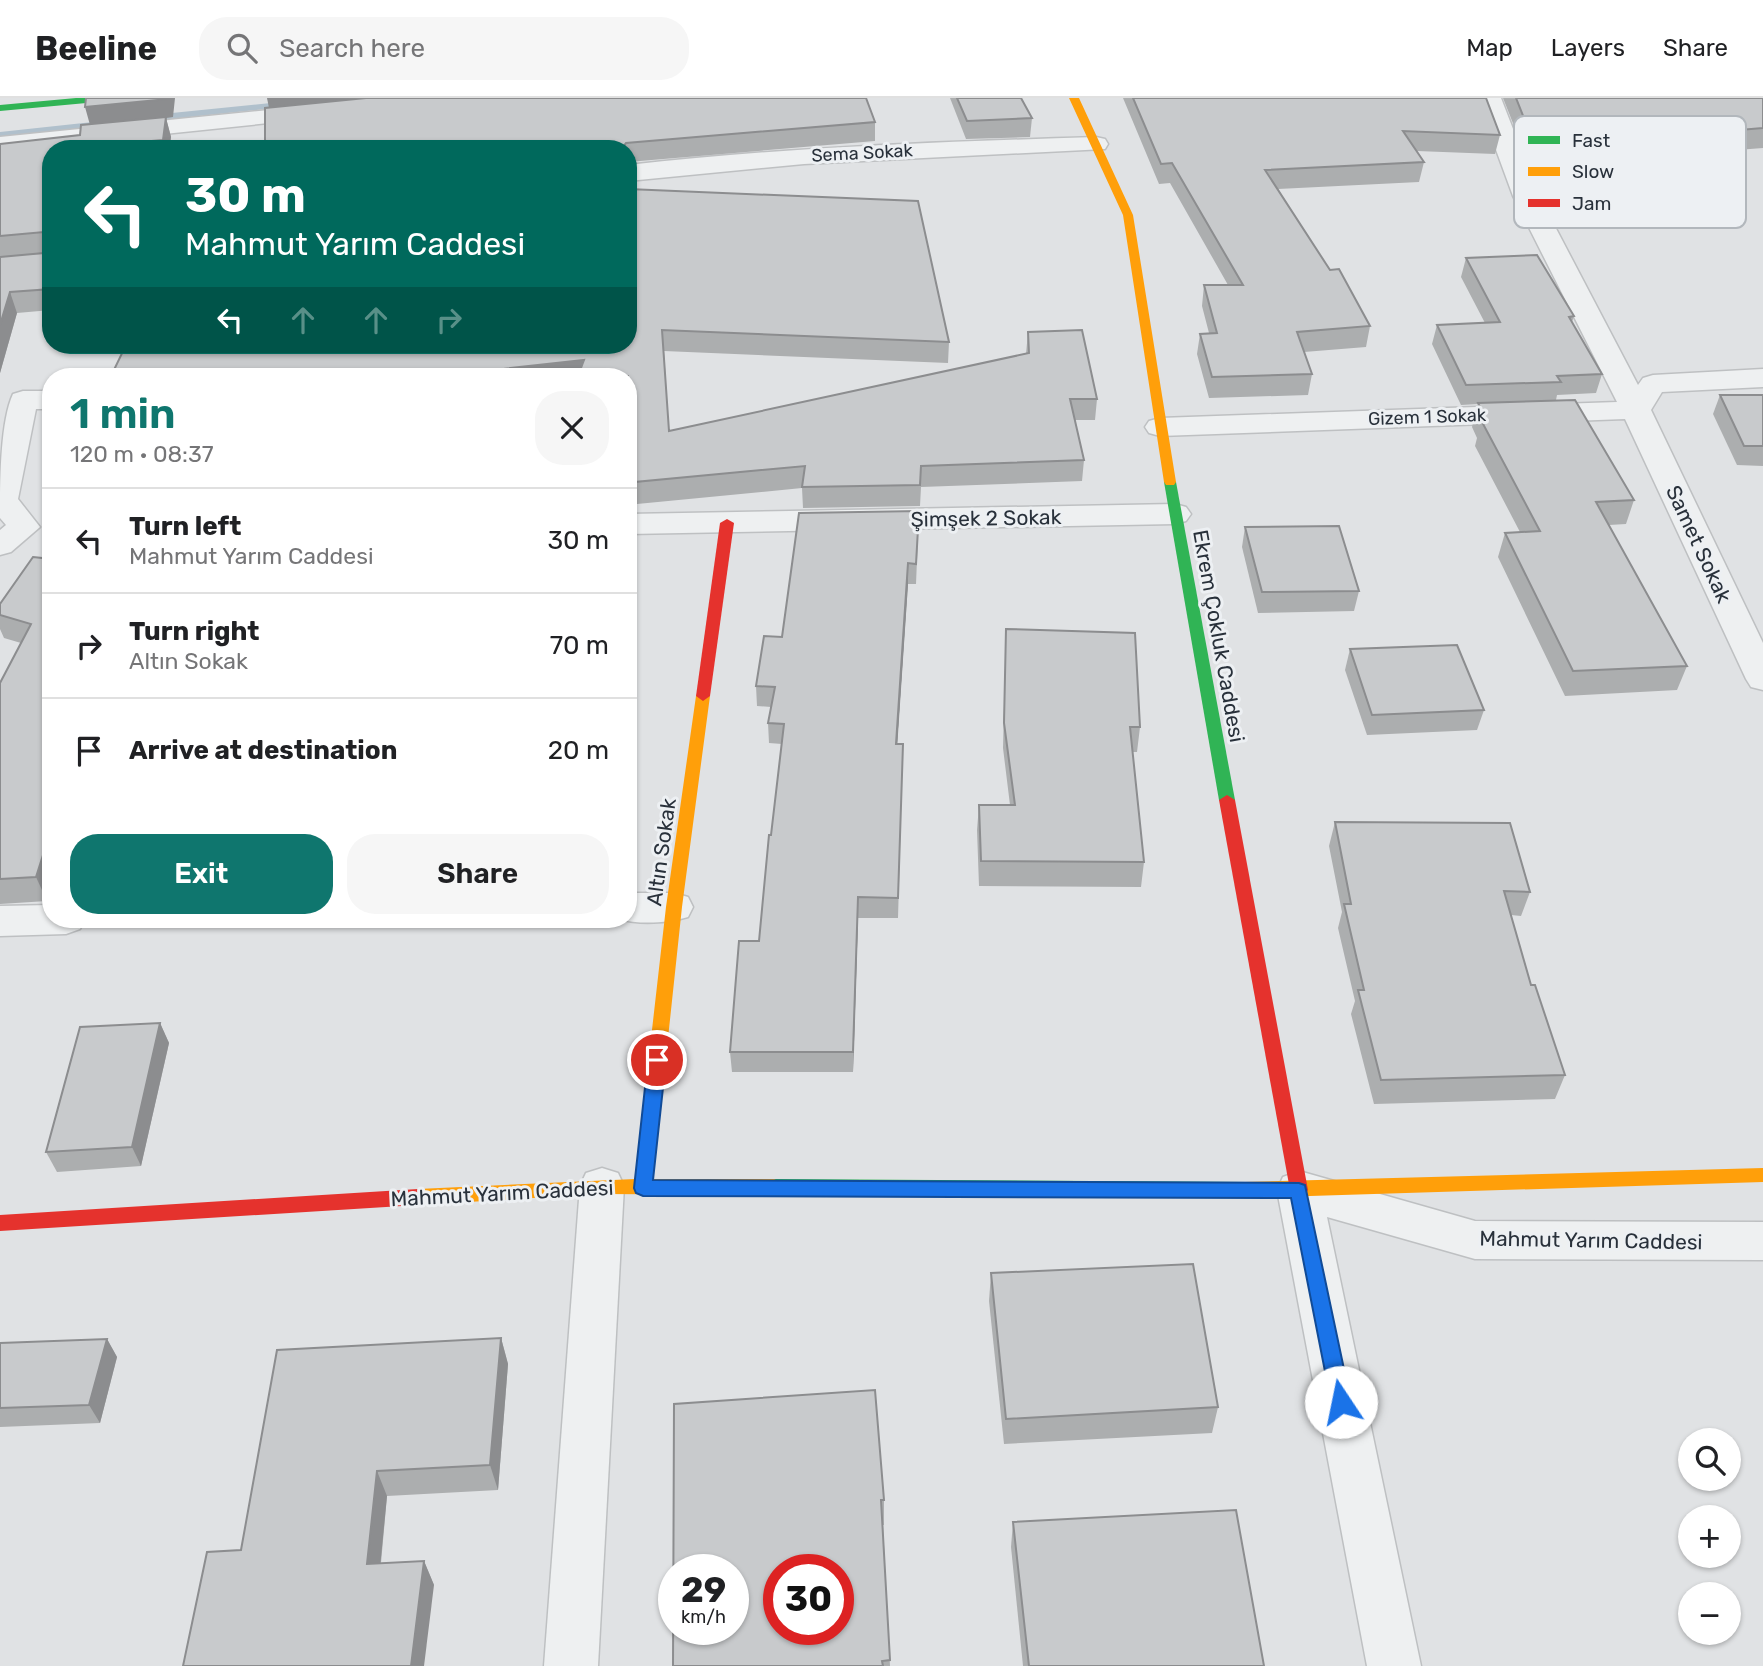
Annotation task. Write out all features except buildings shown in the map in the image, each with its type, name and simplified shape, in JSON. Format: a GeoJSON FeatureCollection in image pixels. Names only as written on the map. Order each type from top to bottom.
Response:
{"type":"FeatureCollection","features":[{"type":"Feature","properties":{"kind":"street"},"geometry":{"type":"LineString","coordinates":[[0,108],[108,98]]}},
{"type":"Feature","properties":{"kind":"street","name":"Ekrem Çokluk Caddesi"},"geometry":{"type":"LineString","coordinates":[[1074,98],[1128,215],[1175,514],[1299,1190]]}},
{"type":"Feature","properties":{"kind":"street","name":"Samet Sokak"},"geometry":{"type":"LineString","coordinates":[[1489,98],[1514,164]]}},
{"type":"Feature","properties":{"kind":"street"},"geometry":{"type":"LineString","coordinates":[[0,144],[340,110]]}},
{"type":"Feature","properties":{"kind":"street","name":"Sema Sokak"},"geometry":{"type":"LineString","coordinates":[[637,172],[701,163],[852,152],[1096,144]]}},
{"type":"Feature","properties":{"kind":"street","name":"Samet Sokak"},"geometry":{"type":"LineString","coordinates":[[1542,228],[1636,410],[1763,679]]}},
{"type":"Feature","properties":{"kind":"street"},"geometry":{"type":"LineString","coordinates":[[1636,410],[1653,384],[1763,378]]}},
{"type":"Feature","properties":{"kind":"street"},"geometry":{"type":"LineString","coordinates":[[25,534],[2,500],[37,400]]}},
{"type":"Feature","properties":{"kind":"street","name":"Gizem 1 Sokak"},"geometry":{"type":"LineString","coordinates":[[1160,427],[1636,410]]}},
{"type":"Feature","properties":{"kind":"street","name":"Şimşek 2 Sokak"},"geometry":{"type":"LineString","coordinates":[[637,524],[1175,514]]}},
{"type":"Feature","properties":{"kind":"street","name":"Altın Sokak"},"geometry":{"type":"LineString","coordinates":[[622,1187],[674,907],[727,523]]}},
{"type":"Feature","properties":{"kind":"street"},"geometry":{"type":"LineString","coordinates":[[637,907],[674,907]]}},
{"type":"Feature","properties":{"kind":"street"},"geometry":{"type":"LineString","coordinates":[[0,921],[42,920]]}},
{"type":"Feature","properties":{"kind":"street","name":"Mahmut Yarım Caddesi"},"geometry":{"type":"LineString","coordinates":[[0,1223],[622,1187],[1299,1190],[1604,1178],[1763,1175]]}},
{"type":"Feature","properties":{"kind":"street"},"geometry":{"type":"LineString","coordinates":[[571,1666],[622,1187]]}},
{"type":"Feature","properties":{"kind":"street"},"geometry":{"type":"LineString","coordinates":[[1299,1190],[1394,1666]]}},
{"type":"Feature","properties":{"kind":"street","name":"Mahmut Yarım Caddesi"},"geometry":{"type":"LineString","coordinates":[[1299,1190],[1475,1240],[1763,1241]]}},
{"type":"Feature","properties":{"kind":"waterway"},"geometry":{"type":"LineString","coordinates":[[152,118],[290,104]]}},
{"type":"Feature","properties":{"kind":"waterway"},"geometry":{"type":"LineString","coordinates":[[0,135],[102,124]]}},
{"type":"Feature","properties":{"kind":"traffic: fast"},"geometry":{"type":"LineString","coordinates":[[0,108],[108,98]]}},
{"type":"Feature","properties":{"kind":"traffic: fast"},"geometry":{"type":"LineString","coordinates":[[1170,482],[1227,800]]}},
{"type":"Feature","properties":{"kind":"traffic: fast"},"geometry":{"type":"LineString","coordinates":[[774,1187],[1245,1190]]}},
{"type":"Feature","properties":{"kind":"traffic: slow"},"geometry":{"type":"LineString","coordinates":[[1074,98],[1128,215],[1170,482]]}},
{"type":"Feature","properties":{"kind":"traffic: slow"},"geometry":{"type":"LineString","coordinates":[[643,1188],[674,907],[703,696]]}},
{"type":"Feature","properties":{"kind":"traffic: slow"},"geometry":{"type":"LineString","coordinates":[[1245,1190],[1763,1175]]}},
{"type":"Feature","properties":{"kind":"traffic: slow"},"geometry":{"type":"LineString","coordinates":[[418,1197],[602,1186],[774,1187]]}},
{"type":"Feature","properties":{"kind":"traffic: jam"},"geometry":{"type":"LineString","coordinates":[[703,696],[727,523]]}},
{"type":"Feature","properties":{"kind":"traffic: jam"},"geometry":{"type":"LineString","coordinates":[[1227,800],[1299,1190]]}},
{"type":"Feature","properties":{"kind":"traffic: jam"},"geometry":{"type":"LineString","coordinates":[[0,1223],[418,1197]]}},
{"type":"Feature","properties":{"kind":"route"},"geometry":{"type":"LineString","coordinates":[[657,1060],[643,1188],[1299,1190],[1341,1402]]}}]}
